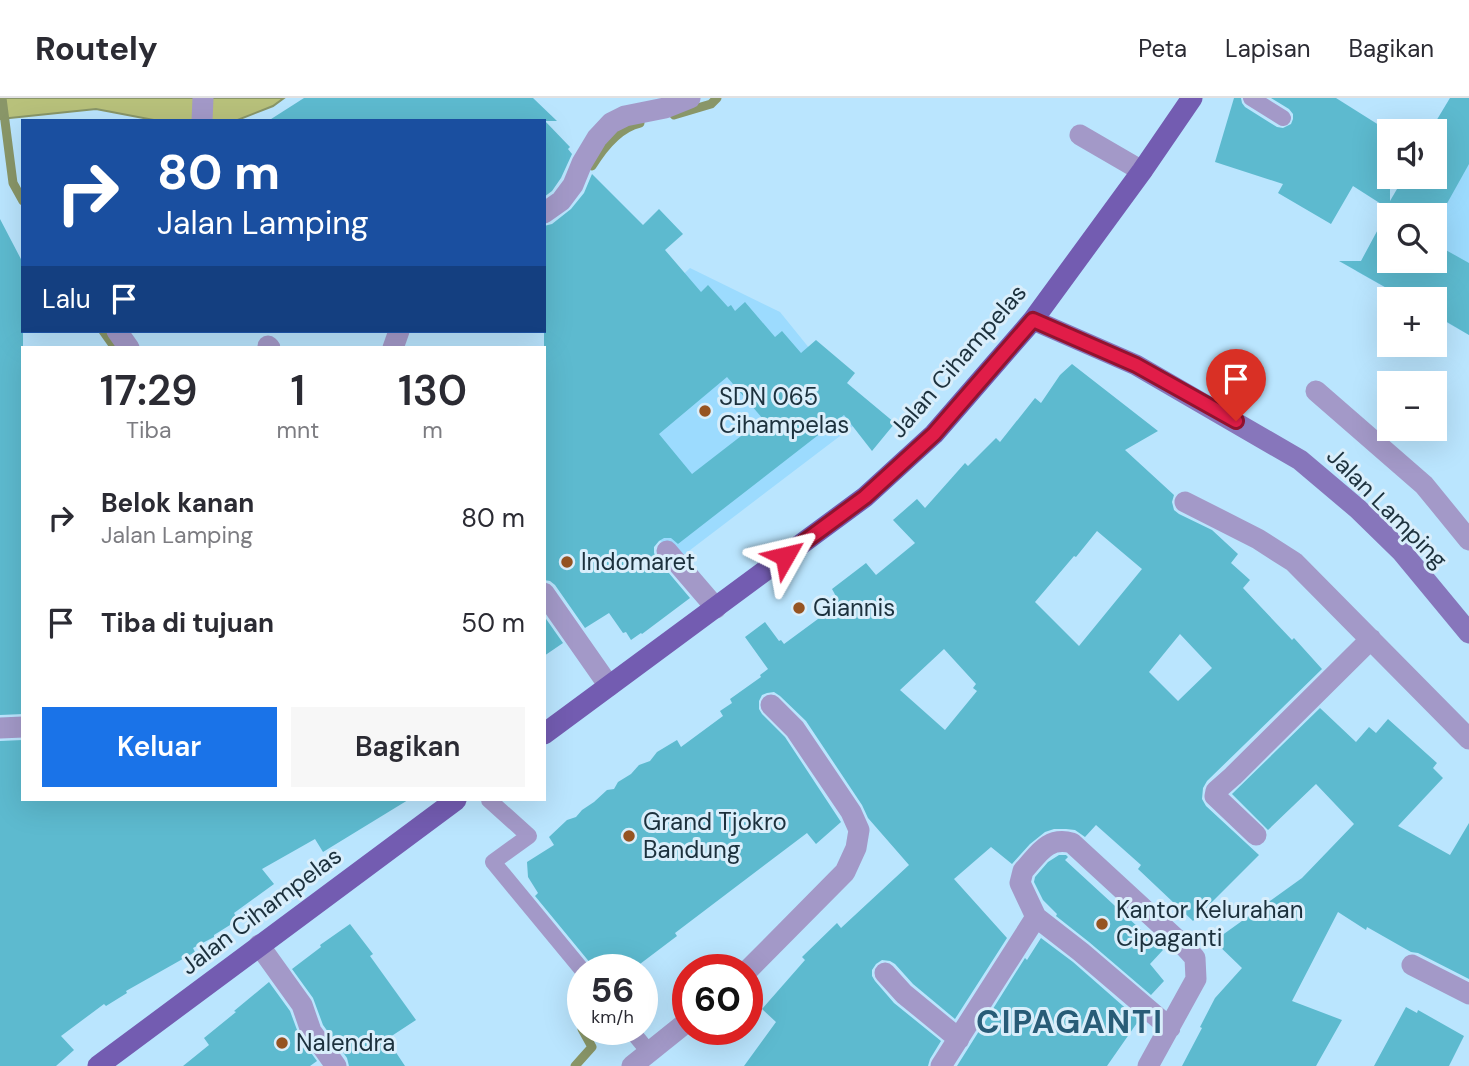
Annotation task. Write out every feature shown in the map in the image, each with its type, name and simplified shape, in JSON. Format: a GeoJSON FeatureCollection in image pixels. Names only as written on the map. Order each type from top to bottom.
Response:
{"type":"FeatureCollection","features":[{"type":"Feature","properties":{"kind":"main road","name":"Jalan Cihampelas"},"geometry":{"type":"LineString","coordinates":[[546,733],[865,497],[925,443],[1033,320],[1192,98]]}},
{"type":"Feature","properties":{"kind":"main road","name":"Jalan Lamping"},"geometry":{"type":"LineString","coordinates":[[1033,320],[1136,365],[1300,460],[1358,509],[1402,552],[1469,633]]}},
{"type":"Feature","properties":{"kind":"main road","name":"Jalan Cihampelas"},"geometry":{"type":"LineString","coordinates":[[98,1066],[455,801]]}},
{"type":"Feature","properties":{"kind":"street"},"geometry":{"type":"LineString","coordinates":[[202,119],[203,98]]}},
{"type":"Feature","properties":{"kind":"street"},"geometry":{"type":"LineString","coordinates":[[546,212],[561,201],[573,185],[597,138],[611,124],[625,116],[665,108],[690,98]]}},
{"type":"Feature","properties":{"kind":"street"},"geometry":{"type":"LineString","coordinates":[[1080,135],[1142,171]]}},
{"type":"Feature","properties":{"kind":"street","name":"Jalan Lamping"},"geometry":{"type":"LineString","coordinates":[[1316,391],[1424,485],[1469,540]]}},
{"type":"Feature","properties":{"kind":"street"},"geometry":{"type":"LineString","coordinates":[[1185,502],[1258,539],[1294,562],[1469,739]]}},
{"type":"Feature","properties":{"kind":"street"},"geometry":{"type":"LineString","coordinates":[[667,551],[716,608]]}},
{"type":"Feature","properties":{"kind":"street"},"geometry":{"type":"LineString","coordinates":[[546,596],[609,686]]}},
{"type":"Feature","properties":{"kind":"street"},"geometry":{"type":"LineString","coordinates":[[1256,835],[1215,796],[1216,791],[1371,639]]}},
{"type":"Feature","properties":{"kind":"street"},"geometry":{"type":"LineString","coordinates":[[763,955],[845,872],[856,848],[859,830],[851,812],[795,729],[771,705]]}},
{"type":"Feature","properties":{"kind":"street"},"geometry":{"type":"LineString","coordinates":[[0,728],[21,727]]}},
{"type":"Feature","properties":{"kind":"street"},"geometry":{"type":"LineString","coordinates":[[1148,1066],[1170,1028],[1195,979],[1195,958],[1072,843],[1062,840],[1049,843],[1023,871],[1020,883],[1036,917],[1170,1028]]}},
{"type":"Feature","properties":{"kind":"street"},"geometry":{"type":"LineString","coordinates":[[941,1066],[1036,917]]}},
{"type":"Feature","properties":{"kind":"street"},"geometry":{"type":"LineString","coordinates":[[259,945],[296,997],[311,1031],[336,1066]]}},
{"type":"Feature","properties":{"kind":"street"},"geometry":{"type":"LineString","coordinates":[[1412,965],[1469,994]]}},
{"type":"Feature","properties":{"kind":"street"},"geometry":{"type":"LineString","coordinates":[[885,973],[904,994],[958,1039]]}},
{"type":"Feature","properties":{"kind":"street"},"geometry":{"type":"LineString","coordinates":[[632,1066],[672,1034]]}},
{"type":"Feature","properties":{"kind":"lane"},"geometry":{"type":"LineString","coordinates":[[1251,98],[1283,118]]}},
{"type":"Feature","properties":{"kind":"lane"},"geometry":{"type":"LineString","coordinates":[[490,801],[529,836],[493,862],[569,954]]}},
{"type":"Feature","properties":{"kind":"lane"},"geometry":{"type":"LineString","coordinates":[[643,1045],[649,1052]]}},
{"type":"Feature","properties":{"kind":"shaded area"},"geometry":{"type":"Polygon","coordinates":[[[0,98],[284,98],[273,106],[240,119],[148,119],[96,109],[0,119],[0,98]]]}},
{"type":"Feature","properties":{"kind":"shaded area"},"geometry":{"type":"Polygon","coordinates":[[[1450,98],[1469,98],[1469,335],[1447,323],[1447,287],[1385,287],[1356,271],[1377,232],[1377,273],[1447,273],[1447,203],[1392,203],[1400,189],[1447,189],[1447,119],[1437,119],[1450,98]]]}},
{"type":"Feature","properties":{"kind":"shaded area","name":"SDN 065 Cihampelas"},"geometry":{"type":"Polygon","coordinates":[[[690,268],[780,312],[865,417],[677,560],[546,404],[690,268]]]}},
{"type":"Feature","properties":{"kind":"building"},"geometry":{"type":"Polygon","coordinates":[[[304,98],[533,98],[557,121],[546,119],[271,119],[304,98]]]}},
{"type":"Feature","properties":{"kind":"building"},"geometry":{"type":"Polygon","coordinates":[[[1234,98],[1241,98],[1245,107],[1283,128],[1291,124],[1293,114],[1271,98],[1336,98],[1377,124],[1377,189],[1390,189],[1390,201],[1397,189],[1447,189],[1447,119],[1437,119],[1450,98],[1469,98],[1469,164],[1447,203],[1380,203],[1353,186],[1331,224],[1278,193],[1283,184],[1215,162],[1234,98]]]}},
{"type":"Feature","properties":{"kind":"building"},"geometry":{"type":"Polygon","coordinates":[[[546,122],[570,147],[568,149],[572,154],[552,191],[546,196],[546,122]]]}},
{"type":"Feature","properties":{"kind":"building"},"geometry":{"type":"Polygon","coordinates":[[[592,174],[643,225],[659,209],[683,234],[665,250],[701,292],[708,285],[735,311],[745,302],[775,337],[782,331],[801,353],[816,340],[855,373],[847,383],[895,423],[872,451],[844,415],[678,544],[671,538],[659,541],[654,547],[657,559],[690,598],[631,640],[609,613],[585,628],[555,585],[546,580],[546,226],[571,209],[584,193],[592,174]],[[727,377],[659,434],[692,474],[763,419],[727,377]]]}},
{"type":"Feature","properties":{"kind":"building"},"geometry":{"type":"Polygon","coordinates":[[[0,219],[21,259],[23,346],[21,714],[0,715],[0,219]]]}},
{"type":"Feature","properties":{"kind":"building"},"geometry":{"type":"Polygon","coordinates":[[[1377,231],[1377,273],[1447,273],[1447,251],[1469,263],[1469,335],[1447,322],[1447,287],[1385,287],[1339,261],[1361,261],[1377,231]]]}},
{"type":"Feature","properties":{"kind":"building"},"geometry":{"type":"Polygon","coordinates":[[[1072,364],[1158,431],[1125,450],[1174,495],[1174,510],[1212,530],[1238,554],[1231,563],[1250,580],[1243,588],[1322,669],[1207,781],[1203,788],[1202,799],[1206,806],[1259,855],[1193,921],[1138,869],[1141,865],[1096,825],[1085,837],[1075,830],[1054,829],[1045,832],[1012,864],[991,847],[954,879],[1007,938],[955,1019],[890,961],[882,960],[872,970],[875,981],[894,1003],[941,1041],[928,1066],[744,1066],[759,1045],[763,1045],[763,1040],[776,1022],[763,1008],[805,960],[802,957],[837,923],[841,928],[909,865],[868,818],[806,721],[780,696],[774,692],[762,695],[759,709],[785,737],[841,822],[816,844],[807,833],[675,933],[677,936],[653,954],[583,954],[535,896],[538,893],[528,877],[527,862],[554,845],[549,837],[567,820],[576,817],[607,790],[614,789],[618,782],[639,765],[650,761],[657,752],[677,740],[681,747],[723,716],[720,711],[732,703],[730,699],[761,677],[768,669],[745,637],[765,622],[784,644],[822,616],[821,614],[838,600],[832,589],[866,563],[876,575],[915,543],[893,520],[917,499],[925,508],[965,463],[968,466],[996,438],[1000,442],[1035,398],[1041,403],[1060,375],[1072,364]],[[1097,531],[1035,602],[1079,646],[1142,569],[1097,531]],[[1180,634],[1149,672],[1178,701],[1212,668],[1180,634]],[[944,649],[900,690],[945,730],[977,691],[973,688],[976,684],[944,649]]]}},
{"type":"Feature","properties":{"kind":"building"},"geometry":{"type":"Polygon","coordinates":[[[546,619],[563,643],[546,655],[546,619]]]}},
{"type":"Feature","properties":{"kind":"building"},"geometry":{"type":"Polygon","coordinates":[[[1320,708],[1356,742],[1369,727],[1376,733],[1388,719],[1437,763],[1433,768],[1443,778],[1398,826],[1450,855],[1469,823],[1469,979],[1411,952],[1367,927],[1366,930],[1338,912],[1292,1001],[1342,1020],[1316,1066],[1182,1066],[1215,998],[1242,968],[1214,941],[1302,878],[1354,824],[1316,784],[1268,830],[1232,794],[1320,708]]]}},
{"type":"Feature","properties":{"kind":"building"},"geometry":{"type":"Polygon","coordinates":[[[21,740],[21,801],[406,801],[323,852],[315,839],[262,869],[274,884],[234,913],[238,920],[193,948],[195,952],[126,991],[127,993],[106,1006],[104,1004],[61,1036],[74,1050],[56,1066],[0,1066],[0,741],[21,740]]]}},
{"type":"Feature","properties":{"kind":"building","name":"Kantor Kelurahan Cipaganti"},"geometry":{"type":"Polygon","coordinates":[[[1059,855],[1066,855],[1068,857],[1065,860],[1163,950],[1150,964],[1164,981],[1151,995],[1056,916],[1043,900],[1034,882],[1035,877],[1048,862],[1059,855]]]}},
{"type":"Feature","properties":{"kind":"building"},"geometry":{"type":"Polygon","coordinates":[[[350,924],[416,1020],[387,1039],[405,1066],[349,1066],[347,1058],[323,1025],[313,998],[292,969],[350,924]]]}},
{"type":"Feature","properties":{"kind":"building"},"geometry":{"type":"Polygon","coordinates":[[[1041,938],[1073,962],[1139,1020],[1107,1066],[957,1066],[1025,958],[1027,960],[1041,938]]]}},
{"type":"Feature","properties":{"kind":"building"},"geometry":{"type":"Polygon","coordinates":[[[269,982],[290,1011],[300,1038],[317,1061],[310,1066],[183,1066],[209,1045],[204,1038],[269,982]]]}},
{"type":"Feature","properties":{"kind":"building"},"geometry":{"type":"Polygon","coordinates":[[[1406,1007],[1417,1013],[1418,1010],[1464,1036],[1449,1066],[1374,1066],[1406,1007]]]}},
{"type":"Feature","properties":{"kind":"waterway"},"geometry":{"type":"LineString","coordinates":[[2,98],[13,183],[21,197]]}},
{"type":"Feature","properties":{"kind":"waterway"},"geometry":{"type":"LineString","coordinates":[[674,115],[711,104],[717,98]]}},
{"type":"Feature","properties":{"kind":"waterway"},"geometry":{"type":"LineString","coordinates":[[592,166],[618,134],[640,123]]}},
{"type":"Feature","properties":{"kind":"waterway"},"geometry":{"type":"LineString","coordinates":[[104,333],[114,346]]}},
{"type":"Feature","properties":{"kind":"waterway"},"geometry":{"type":"LineString","coordinates":[[575,1066],[591,1045]]}},
{"type":"Feature","properties":{"kind":"place","name":"SDN 065 Cihampelas"},"geometry":{"type":"Point","coordinates":[705,411]}},
{"type":"Feature","properties":{"kind":"place","name":"Indomaret"},"geometry":{"type":"Point","coordinates":[567,562]}},
{"type":"Feature","properties":{"kind":"place","name":"Giannis"},"geometry":{"type":"Point","coordinates":[799,608]}},
{"type":"Feature","properties":{"kind":"place","name":"Grand Tjokro Bandung"},"geometry":{"type":"Point","coordinates":[629,836]}},
{"type":"Feature","properties":{"kind":"place","name":"Kantor Kelurahan Cipaganti"},"geometry":{"type":"Point","coordinates":[1102,924]}},
{"type":"Feature","properties":{"kind":"place","name":"Nalendra"},"geometry":{"type":"Point","coordinates":[282,1043]}},
{"type":"Feature","properties":{"kind":"district","name":"CIPAGANTI"},"geometry":{"type":"Point","coordinates":[1070,1022]}},
{"type":"Feature","properties":{"kind":"route"},"geometry":{"type":"LineString","coordinates":[[785,556],[865,497],[934,434],[1033,320],[1136,365],[1236,421]]}}]}
